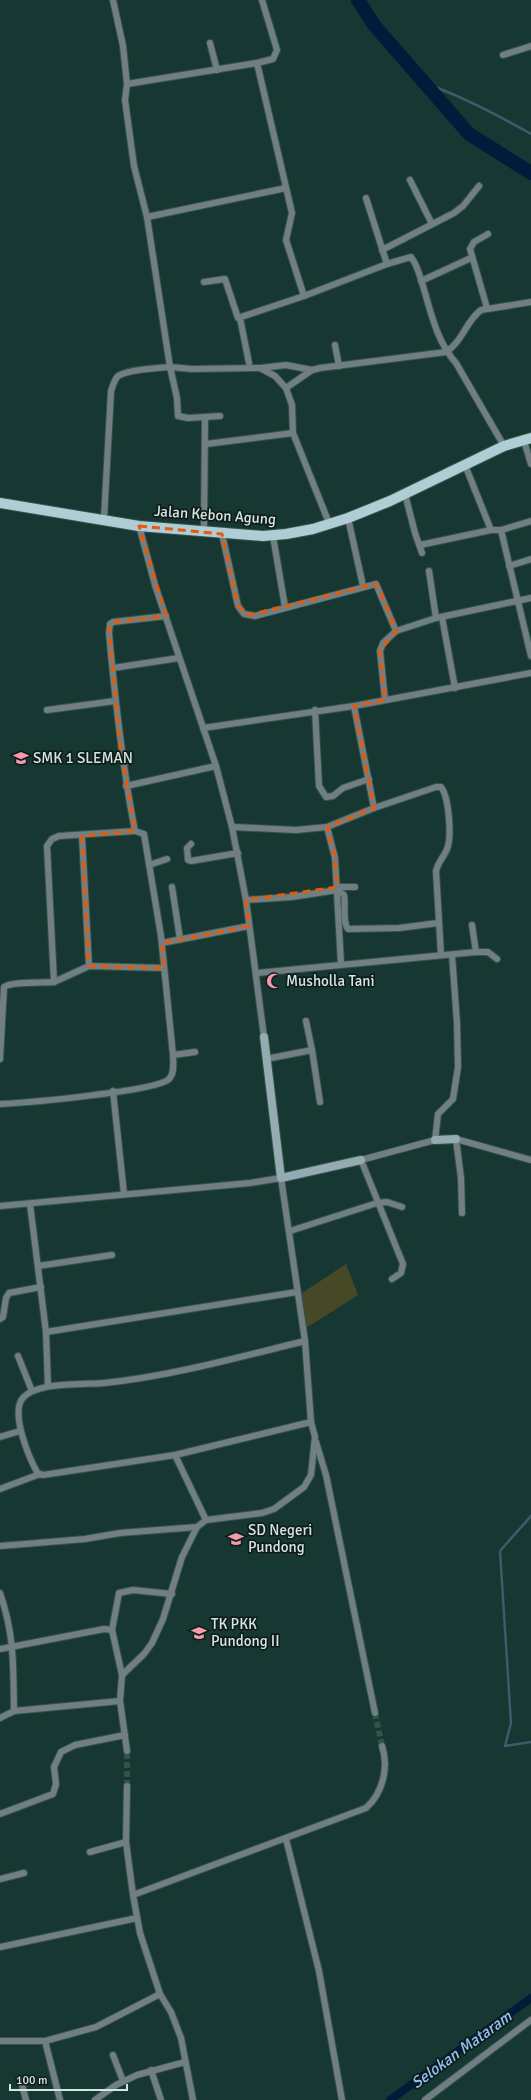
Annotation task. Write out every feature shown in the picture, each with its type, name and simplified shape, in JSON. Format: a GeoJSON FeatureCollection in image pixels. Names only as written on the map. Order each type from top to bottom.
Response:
{"type":"FeatureCollection","features":[{"type":"Feature","properties":{"kind":"main road","name":"Jalan Kebon Agung"},"geometry":{"type":"LineString","coordinates":[[0,503],[139,526],[204,530],[222,534],[273,536],[313,529],[348,518],[405,494],[504,446],[527,439]]}},
{"type":"Feature","properties":{"kind":"main road"},"geometry":{"type":"LineString","coordinates":[[264,1037],[281,1178],[361,1160]]}},
{"type":"Feature","properties":{"kind":"main road"},"geometry":{"type":"LineString","coordinates":[[435,1140],[456,1139]]}},
{"type":"Feature","properties":{"kind":"street"},"geometry":{"type":"LineString","coordinates":[[113,0],[123,46],[127,84],[125,100],[134,166],[147,217],[170,367],[177,398],[178,416],[188,418],[220,416]]}},
{"type":"Feature","properties":{"kind":"street"},"geometry":{"type":"LineString","coordinates":[[127,84],[258,63],[273,59],[277,50],[262,0]]}},
{"type":"Feature","properties":{"kind":"street"},"geometry":{"type":"LineString","coordinates":[[210,43],[217,70]]}},
{"type":"Feature","properties":{"kind":"street"},"geometry":{"type":"LineString","coordinates":[[503,55],[531,46]]}},
{"type":"Feature","properties":{"kind":"street"},"geometry":{"type":"LineString","coordinates":[[258,63],[292,213],[286,232],[286,240],[304,296]]}},
{"type":"Feature","properties":{"kind":"street"},"geometry":{"type":"LineString","coordinates":[[410,180],[432,224]]}},
{"type":"Feature","properties":{"kind":"street"},"geometry":{"type":"LineString","coordinates":[[382,250],[463,206],[479,186]]}},
{"type":"Feature","properties":{"kind":"street"},"geometry":{"type":"LineString","coordinates":[[147,217],[286,188]]}},
{"type":"Feature","properties":{"kind":"street"},"geometry":{"type":"LineString","coordinates":[[366,198],[387,264]]}},
{"type":"Feature","properties":{"kind":"street"},"geometry":{"type":"LineString","coordinates":[[487,308],[471,258],[470,250],[474,242],[488,234]]}},
{"type":"Feature","properties":{"kind":"street"},"geometry":{"type":"LineString","coordinates":[[240,318],[410,257],[416,266],[433,320],[446,352],[456,363],[504,446]]}},
{"type":"Feature","properties":{"kind":"street"},"geometry":{"type":"LineString","coordinates":[[421,281],[471,258]]}},
{"type":"Feature","properties":{"kind":"street"},"geometry":{"type":"LineString","coordinates":[[204,282],[225,279],[237,317],[240,318],[249,363]]}},
{"type":"Feature","properties":{"kind":"street"},"geometry":{"type":"LineString","coordinates":[[104,519],[111,391],[114,381],[118,376],[128,373],[170,367],[192,369],[260,368],[286,364],[312,370],[446,352],[459,342],[475,314],[487,308],[531,302]]}},
{"type":"Feature","properties":{"kind":"street"},"geometry":{"type":"LineString","coordinates":[[335,345],[339,366]]}},
{"type":"Feature","properties":{"kind":"street"},"geometry":{"type":"LineString","coordinates":[[260,368],[275,376],[286,388],[292,405],[293,433],[329,523]]}},
{"type":"Feature","properties":{"kind":"street"},"geometry":{"type":"LineString","coordinates":[[286,388],[312,370]]}},
{"type":"Feature","properties":{"kind":"street"},"geometry":{"type":"LineString","coordinates":[[204,530],[206,444],[205,417]]}},
{"type":"Feature","properties":{"kind":"street"},"geometry":{"type":"LineString","coordinates":[[206,444],[293,433]]}},
{"type":"Feature","properties":{"kind":"street"},"geometry":{"type":"LineString","coordinates":[[527,439],[531,464]]}},
{"type":"Feature","properties":{"kind":"street"},"geometry":{"type":"LineString","coordinates":[[465,465],[491,530]]}},
{"type":"Feature","properties":{"kind":"street"},"geometry":{"type":"LineString","coordinates":[[405,494],[422,553]]}},
{"type":"Feature","properties":{"kind":"street"},"geometry":{"type":"LineString","coordinates":[[348,518],[363,586]]}},
{"type":"Feature","properties":{"kind":"street"},"geometry":{"type":"LineString","coordinates":[[420,545],[491,530],[501,530],[531,522]]}},
{"type":"Feature","properties":{"kind":"street"},"geometry":{"type":"LineString","coordinates":[[139,526],[178,658],[216,766],[232,827],[246,900],[257,973],[264,1037]]}},
{"type":"Feature","properties":{"kind":"street"},"geometry":{"type":"LineString","coordinates":[[501,530],[531,656]]}},
{"type":"Feature","properties":{"kind":"street"},"geometry":{"type":"LineString","coordinates":[[222,534],[240,610],[244,614],[255,616],[374,584],[378,586],[396,631]]}},
{"type":"Feature","properties":{"kind":"street"},"geometry":{"type":"LineString","coordinates":[[273,536],[285,607]]}},
{"type":"Feature","properties":{"kind":"street"},"geometry":{"type":"LineString","coordinates":[[509,566],[531,559]]}},
{"type":"Feature","properties":{"kind":"street"},"geometry":{"type":"LineString","coordinates":[[428,571],[455,688]]}},
{"type":"Feature","properties":{"kind":"street"},"geometry":{"type":"LineString","coordinates":[[385,700],[380,651],[383,643],[396,631],[439,618],[517,599],[531,598]]}},
{"type":"Feature","properties":{"kind":"street"},"geometry":{"type":"LineString","coordinates":[[135,831],[126,786],[109,633],[110,624],[117,621],[166,616]]}},
{"type":"Feature","properties":{"kind":"street"},"geometry":{"type":"LineString","coordinates":[[113,668],[178,658]]}},
{"type":"Feature","properties":{"kind":"street"},"geometry":{"type":"LineString","coordinates":[[203,728],[315,710],[354,706],[531,673]]}},
{"type":"Feature","properties":{"kind":"street"},"geometry":{"type":"LineString","coordinates":[[47,710],[116,701]]}},
{"type":"Feature","properties":{"kind":"street"},"geometry":{"type":"LineString","coordinates":[[354,706],[374,808]]}},
{"type":"Feature","properties":{"kind":"street"},"geometry":{"type":"LineString","coordinates":[[315,710],[319,786],[322,793],[326,797],[333,796],[343,788],[369,779]]}},
{"type":"Feature","properties":{"kind":"street"},"geometry":{"type":"LineString","coordinates":[[126,786],[216,766]]}},
{"type":"Feature","properties":{"kind":"street"},"geometry":{"type":"LineString","coordinates":[[232,827],[296,830],[327,827],[374,808],[436,786],[444,791],[450,831],[447,850],[440,860],[436,871],[441,955]]}},
{"type":"Feature","properties":{"kind":"street"},"geometry":{"type":"LineString","coordinates":[[327,827],[335,858],[341,964]]}},
{"type":"Feature","properties":{"kind":"street"},"geometry":{"type":"LineString","coordinates":[[0,1104],[52,1101],[147,1087],[165,1082],[172,1074],[173,1055],[162,943],[144,834],[135,831],[82,836],[59,836],[52,839],[47,846],[54,982]]}},
{"type":"Feature","properties":{"kind":"street"},"geometry":{"type":"LineString","coordinates":[[82,836],[89,966]]}},
{"type":"Feature","properties":{"kind":"street"},"geometry":{"type":"LineString","coordinates":[[191,844],[187,848],[186,856],[188,860],[191,861],[238,853]]}},
{"type":"Feature","properties":{"kind":"street"},"geometry":{"type":"LineString","coordinates":[[149,865],[167,860]]}},
{"type":"Feature","properties":{"kind":"street"},"geometry":{"type":"LineString","coordinates":[[172,887],[180,939]]}},
{"type":"Feature","properties":{"kind":"street"},"geometry":{"type":"LineString","coordinates":[[337,888],[344,895],[346,903],[345,925],[348,929],[399,928],[438,923]]}},
{"type":"Feature","properties":{"kind":"street"},"geometry":{"type":"LineString","coordinates":[[246,900],[292,897],[337,888],[356,888]]}},
{"type":"Feature","properties":{"kind":"street"},"geometry":{"type":"LineString","coordinates":[[472,925],[476,952]]}},
{"type":"Feature","properties":{"kind":"street"},"geometry":{"type":"LineString","coordinates":[[162,943],[249,926]]}},
{"type":"Feature","properties":{"kind":"street"},"geometry":{"type":"LineString","coordinates":[[257,973],[476,952],[488,952],[497,959]]}},
{"type":"Feature","properties":{"kind":"street"},"geometry":{"type":"LineString","coordinates":[[392,1279],[401,1273],[403,1264],[389,1227],[377,1203],[361,1160],[435,1140],[438,1114],[453,1099],[458,1067],[457,1023],[452,955]]}},
{"type":"Feature","properties":{"kind":"street"},"geometry":{"type":"LineString","coordinates":[[0,1059],[4,988],[7,985],[54,982],[89,966],[164,968]]}},
{"type":"Feature","properties":{"kind":"street"},"geometry":{"type":"LineString","coordinates":[[306,1021],[320,1102]]}},
{"type":"Feature","properties":{"kind":"street"},"geometry":{"type":"LineString","coordinates":[[266,1059],[312,1050]]}},
{"type":"Feature","properties":{"kind":"street"},"geometry":{"type":"LineString","coordinates":[[173,1055],[195,1052]]}},
{"type":"Feature","properties":{"kind":"street"},"geometry":{"type":"LineString","coordinates":[[113,1091],[124,1194]]}},
{"type":"Feature","properties":{"kind":"street"},"geometry":{"type":"LineString","coordinates":[[462,1213],[461,1178],[456,1139],[531,1160]]}},
{"type":"Feature","properties":{"kind":"street"},"geometry":{"type":"LineString","coordinates":[[0,1206],[250,1183],[281,1178],[305,1341],[310,1422],[326,1475],[375,1713]]}},
{"type":"Feature","properties":{"kind":"street"},"geometry":{"type":"LineString","coordinates":[[290,1231],[377,1203],[387,1202],[402,1207]]}},
{"type":"Feature","properties":{"kind":"street"},"geometry":{"type":"LineString","coordinates":[[30,1204],[46,1332],[48,1386]]}},
{"type":"Feature","properties":{"kind":"street"},"geometry":{"type":"LineString","coordinates":[[38,1266],[112,1255]]}},
{"type":"Feature","properties":{"kind":"street"},"geometry":{"type":"LineString","coordinates":[[0,1319],[3,1317],[6,1298],[9,1293],[41,1287]]}},
{"type":"Feature","properties":{"kind":"street"},"geometry":{"type":"LineString","coordinates":[[46,1332],[297,1292]]}},
{"type":"Feature","properties":{"kind":"street"},"geometry":{"type":"LineString","coordinates":[[40,1474],[36,1471],[20,1431],[19,1406],[23,1399],[32,1392],[48,1386],[146,1378],[305,1341]]}},
{"type":"Feature","properties":{"kind":"street"},"geometry":{"type":"LineString","coordinates":[[18,1356],[32,1392]]}},
{"type":"Feature","properties":{"kind":"street"},"geometry":{"type":"LineString","coordinates":[[0,1489],[40,1474],[175,1455],[310,1422]]}},
{"type":"Feature","properties":{"kind":"street"},"geometry":{"type":"LineString","coordinates":[[0,1437],[20,1431]]}},
{"type":"Feature","properties":{"kind":"street"},"geometry":{"type":"LineString","coordinates":[[122,1675],[144,1654],[152,1643],[172,1594],[182,1557],[197,1527],[206,1520],[262,1513],[286,1502],[304,1487],[311,1475],[314,1437]]}},
{"type":"Feature","properties":{"kind":"street"},"geometry":{"type":"LineString","coordinates":[[175,1455],[206,1520]]}},
{"type":"Feature","properties":{"kind":"street"},"geometry":{"type":"LineString","coordinates":[[0,1546],[85,1539],[120,1532],[197,1527]]}},
{"type":"Feature","properties":{"kind":"street"},"geometry":{"type":"LineString","coordinates":[[127,1751],[120,1701],[122,1675],[112,1630],[115,1622],[117,1598],[119,1593],[133,1590],[172,1594]]}},
{"type":"Feature","properties":{"kind":"street"},"geometry":{"type":"LineString","coordinates":[[0,1593],[11,1630],[14,1647],[14,1711]]}},
{"type":"Feature","properties":{"kind":"street"},"geometry":{"type":"LineString","coordinates":[[0,1649],[104,1629],[112,1630]]}},
{"type":"Feature","properties":{"kind":"street"},"geometry":{"type":"LineString","coordinates":[[0,1718],[14,1711],[120,1701]]}},
{"type":"Feature","properties":{"kind":"street"},"geometry":{"type":"LineString","coordinates":[[0,1814],[53,1794],[56,1784],[54,1767],[61,1752],[75,1745],[125,1735]]}},
{"type":"Feature","properties":{"kind":"street"},"geometry":{"type":"LineString","coordinates":[[132,1896],[277,1840],[286,1839],[366,1808],[371,1804],[385,1773],[386,1760],[382,1746]]}},
{"type":"Feature","properties":{"kind":"street"},"geometry":{"type":"LineString","coordinates":[[126,1786],[126,1842],[132,1896],[137,1918],[160,1994],[171,2012],[181,2038],[193,2100]]}},
{"type":"Feature","properties":{"kind":"street"},"geometry":{"type":"LineString","coordinates":[[286,1839],[319,1971],[342,2100]]}},
{"type":"Feature","properties":{"kind":"street"},"geometry":{"type":"LineString","coordinates":[[90,1852],[126,1842]]}},
{"type":"Feature","properties":{"kind":"street"},"geometry":{"type":"LineString","coordinates":[[0,1879],[24,1873]]}},
{"type":"Feature","properties":{"kind":"street"},"geometry":{"type":"LineString","coordinates":[[0,1948],[137,1918]]}},
{"type":"Feature","properties":{"kind":"street"},"geometry":{"type":"LineString","coordinates":[[0,2041],[45,2041],[96,2027],[160,1994]]}},
{"type":"Feature","properties":{"kind":"street"},"geometry":{"type":"LineString","coordinates":[[425,2100],[531,2020]]}},
{"type":"Feature","properties":{"kind":"street"},"geometry":{"type":"LineString","coordinates":[[45,2041],[60,2100]]}},
{"type":"Feature","properties":{"kind":"street"},"geometry":{"type":"LineString","coordinates":[[113,2055],[123,2081]]}},
{"type":"Feature","properties":{"kind":"street"},"geometry":{"type":"LineString","coordinates":[[95,2100],[123,2081],[151,2070],[185,2062]]}},
{"type":"Feature","properties":{"kind":"street"},"geometry":{"type":"LineString","coordinates":[[151,2070],[161,2100]]}},
{"type":"Feature","properties":{"kind":"street"},"geometry":{"type":"LineString","coordinates":[[21,2081],[26,2100]]}},
{"type":"Feature","properties":{"kind":"highlighted area"},"geometry":{"type":"Polygon","coordinates":[[[139,526],[222,534],[238,606],[249,615],[374,584],[378,586],[396,631],[380,651],[385,700],[354,706],[374,808],[327,827],[335,858],[337,887],[246,900],[249,926],[162,943],[164,968],[89,966],[82,836],[135,831],[120,744],[109,628],[113,622],[166,616],[139,526]]]}},
{"type":"Feature","properties":{"kind":"green space"},"geometry":{"type":"Polygon","coordinates":[[[346,1264],[358,1295],[306,1328],[302,1293],[346,1264]]]}},
{"type":"Feature","properties":{"kind":"waterway"},"geometry":{"type":"LineString","coordinates":[[358,0],[374,25],[469,134],[531,173]]}},
{"type":"Feature","properties":{"kind":"waterway"},"geometry":{"type":"LineString","coordinates":[[424,83],[479,106],[531,134]]}},
{"type":"Feature","properties":{"kind":"waterway"},"geometry":{"type":"LineString","coordinates":[[531,1516],[500,1551],[511,1723],[505,1746],[531,1742]]}},
{"type":"Feature","properties":{"kind":"waterway","name":"Selokan Mataram"},"geometry":{"type":"LineString","coordinates":[[390,2100],[531,1998]]}},
{"type":"Feature","properties":{"kind":"tunnel"},"geometry":{"type":"LineString","coordinates":[[375,1713],[382,1746]]}},
{"type":"Feature","properties":{"kind":"tunnel"},"geometry":{"type":"LineString","coordinates":[[127,1751],[127,1786]]}},
{"type":"Feature","properties":{"kind":"place","name":"SMK 1 SLEMAN"},"geometry":{"type":"Point","coordinates":[21,758]}},
{"type":"Feature","properties":{"kind":"place","name":"Musholla Tani"},"geometry":{"type":"Point","coordinates":[274,981]}},
{"type":"Feature","properties":{"kind":"place","name":"SD Negeri Pundong"},"geometry":{"type":"Point","coordinates":[236,1539]}},
{"type":"Feature","properties":{"kind":"place","name":"TK PKK Pundong II"},"geometry":{"type":"Point","coordinates":[199,1633]}}]}
